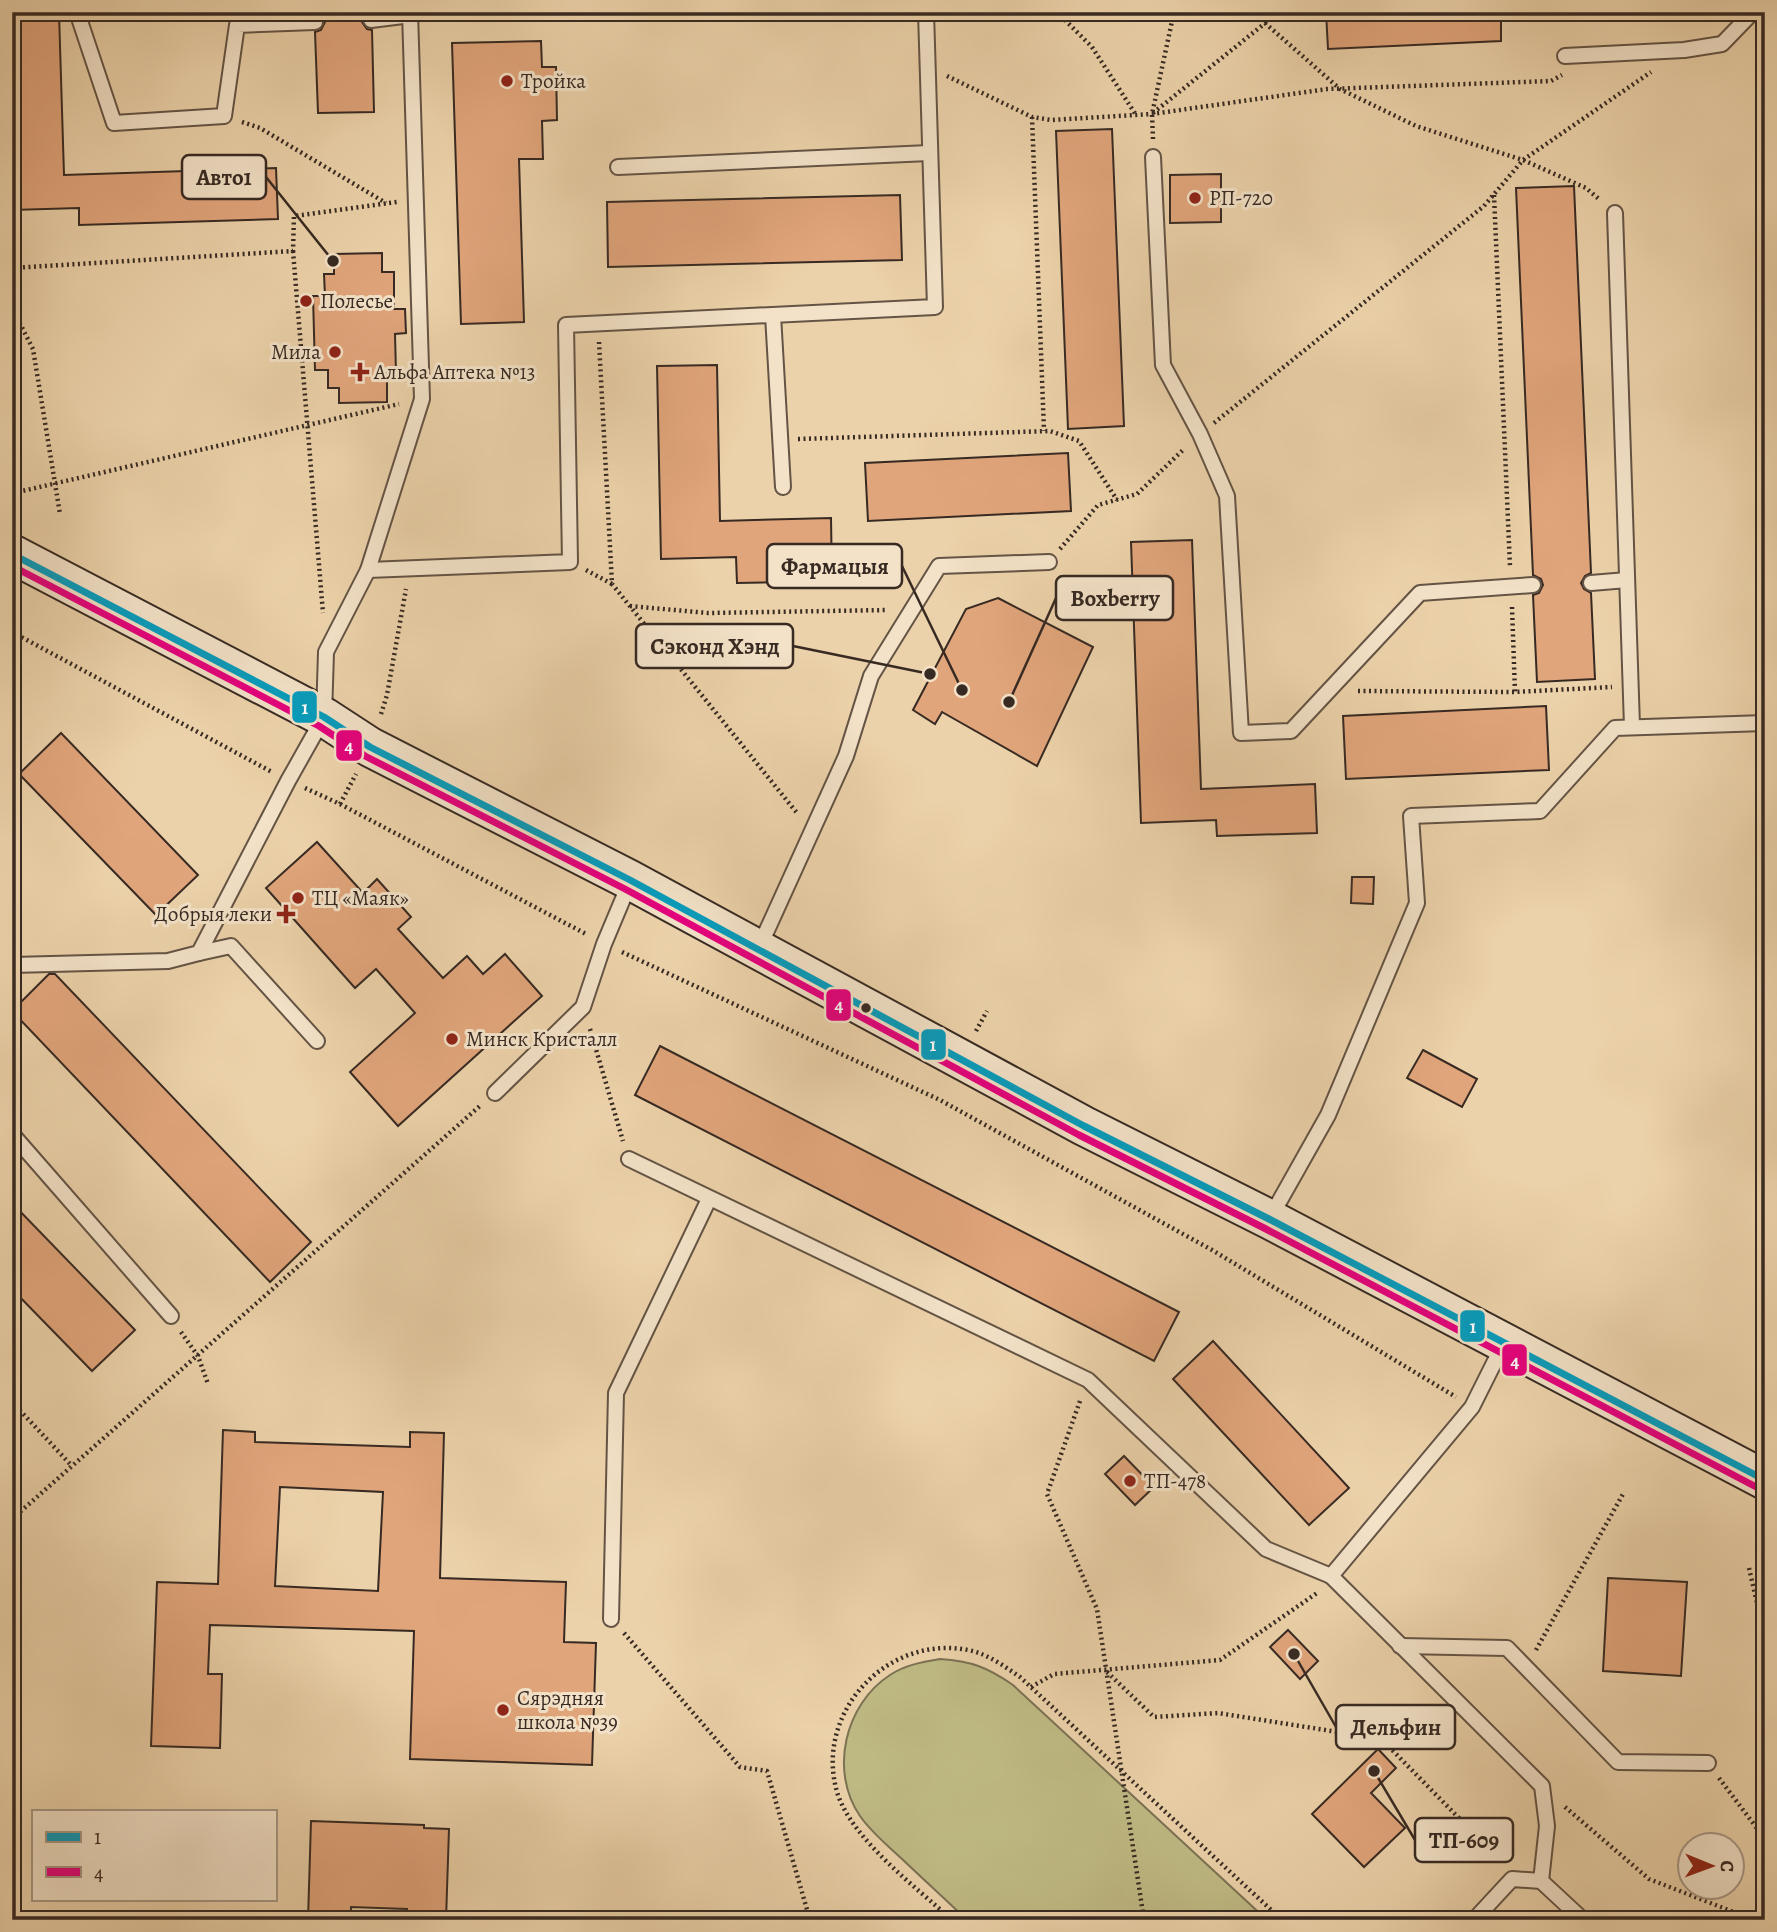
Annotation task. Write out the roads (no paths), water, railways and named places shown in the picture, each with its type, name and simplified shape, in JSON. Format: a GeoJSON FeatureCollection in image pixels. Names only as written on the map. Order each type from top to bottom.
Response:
{"type":"FeatureCollection","features":[{"type":"Feature","properties":{"kind":"main road"},"geometry":{"type":"LineString","coordinates":[[12,554],[324,718],[370,747],[630,880],[1084,1126],[1269,1219],[1765,1480]]}},
{"type":"Feature","properties":{"kind":"lane"},"geometry":{"type":"LineString","coordinates":[[77,12],[114,123],[224,116],[237,25],[315,22]]}},
{"type":"Feature","properties":{"kind":"lane"},"geometry":{"type":"LineString","coordinates":[[368,570],[570,562],[566,325],[935,307],[926,12]]}},
{"type":"Feature","properties":{"kind":"lane"},"geometry":{"type":"LineString","coordinates":[[1565,56],[1684,50],[1722,44],[1753,12]]}},
{"type":"Feature","properties":{"kind":"lane"},"geometry":{"type":"LineString","coordinates":[[200,953],[288,781],[324,718],[326,652],[368,570],[422,400],[410,14],[372,20]]}},
{"type":"Feature","properties":{"kind":"lane"},"geometry":{"type":"LineString","coordinates":[[618,167],[929,153]]}},
{"type":"Feature","properties":{"kind":"lane"},"geometry":{"type":"LineString","coordinates":[[1153,157],[1163,365],[1200,434],[1227,496],[1241,733],[1292,730],[1420,593],[1533,584]]}},
{"type":"Feature","properties":{"kind":"lane"},"geometry":{"type":"LineString","coordinates":[[1615,213],[1632,726]]}},
{"type":"Feature","properties":{"kind":"lane"},"geometry":{"type":"LineString","coordinates":[[773,315],[783,487]]}},
{"type":"Feature","properties":{"kind":"lane"},"geometry":{"type":"LineString","coordinates":[[758,951],[846,756],[871,676],[939,566],[1049,562]]}},
{"type":"Feature","properties":{"kind":"lane"},"geometry":{"type":"LineString","coordinates":[[1591,583],[1627,580]]}},
{"type":"Feature","properties":{"kind":"lane"},"geometry":{"type":"LineString","coordinates":[[1269,1219],[1328,1115],[1417,903],[1411,816],[1540,811],[1615,728],[1765,723]]}},
{"type":"Feature","properties":{"kind":"lane"},"geometry":{"type":"LineString","coordinates":[[495,1093],[583,1007],[604,944],[630,880]]}},
{"type":"Feature","properties":{"kind":"lane"},"geometry":{"type":"LineString","coordinates":[[12,965],[168,961],[231,946],[317,1041]]}},
{"type":"Feature","properties":{"kind":"lane"},"geometry":{"type":"LineString","coordinates":[[12,1134],[171,1316]]}},
{"type":"Feature","properties":{"kind":"lane"},"geometry":{"type":"LineString","coordinates":[[629,1159],[1088,1380],[1266,1549],[1333,1578],[1542,1786],[1547,1826],[1541,1881]]}},
{"type":"Feature","properties":{"kind":"lane"},"geometry":{"type":"LineString","coordinates":[[611,1619],[616,1393],[709,1199]]}},
{"type":"Feature","properties":{"kind":"lane"},"geometry":{"type":"LineString","coordinates":[[1333,1578],[1472,1407],[1503,1344]]}},
{"type":"Feature","properties":{"kind":"lane"},"geometry":{"type":"LineString","coordinates":[[1400,1646],[1507,1648],[1618,1762],[1708,1763]]}},
{"type":"Feature","properties":{"kind":"lane"},"geometry":{"type":"LineString","coordinates":[[1474,1920],[1512,1879],[1541,1881],[1583,1920]]}},
{"type":"Feature","properties":{"kind":"place","name":"Тройка"},"geometry":{"type":"Point","coordinates":[507,81]}},
{"type":"Feature","properties":{"kind":"place","name":"РП-720"},"geometry":{"type":"Point","coordinates":[1195,198]}},
{"type":"Feature","properties":{"kind":"place","name":"Авто1"},"geometry":{"type":"Point","coordinates":[333,261]}},
{"type":"Feature","properties":{"kind":"place","name":"Полесье"},"geometry":{"type":"Point","coordinates":[306,301]}},
{"type":"Feature","properties":{"kind":"place","name":"Мила"},"geometry":{"type":"Point","coordinates":[335,352]}},
{"type":"Feature","properties":{"kind":"place","name":"Альфа Аптека №13"},"geometry":{"type":"Point","coordinates":[360,372]}},
{"type":"Feature","properties":{"kind":"place","name":"Сэконд Хэнд"},"geometry":{"type":"Point","coordinates":[930,674]}},
{"type":"Feature","properties":{"kind":"place","name":"Фармацыя"},"geometry":{"type":"Point","coordinates":[962,690]}},
{"type":"Feature","properties":{"kind":"place","name":"Boxberry"},"geometry":{"type":"Point","coordinates":[1009,702]}},
{"type":"Feature","properties":{"kind":"place","name":"ТЦ «Маяк»"},"geometry":{"type":"Point","coordinates":[298,898]}},
{"type":"Feature","properties":{"kind":"place","name":"Добрыя леки"},"geometry":{"type":"Point","coordinates":[286,914]}},
{"type":"Feature","properties":{"kind":"place","name":"Минск Кристалл"},"geometry":{"type":"Point","coordinates":[452,1039]}},
{"type":"Feature","properties":{"kind":"place","name":"ТП-478"},"geometry":{"type":"Point","coordinates":[1130,1481]}},
{"type":"Feature","properties":{"kind":"place","name":"Дельфин"},"geometry":{"type":"Point","coordinates":[1294,1654]}},
{"type":"Feature","properties":{"kind":"place","name":"Сярэдняя школа №39"},"geometry":{"type":"Point","coordinates":[503,1710]}},
{"type":"Feature","properties":{"kind":"place","name":"ТП-609"},"geometry":{"type":"Point","coordinates":[1374,1771]}}]}
